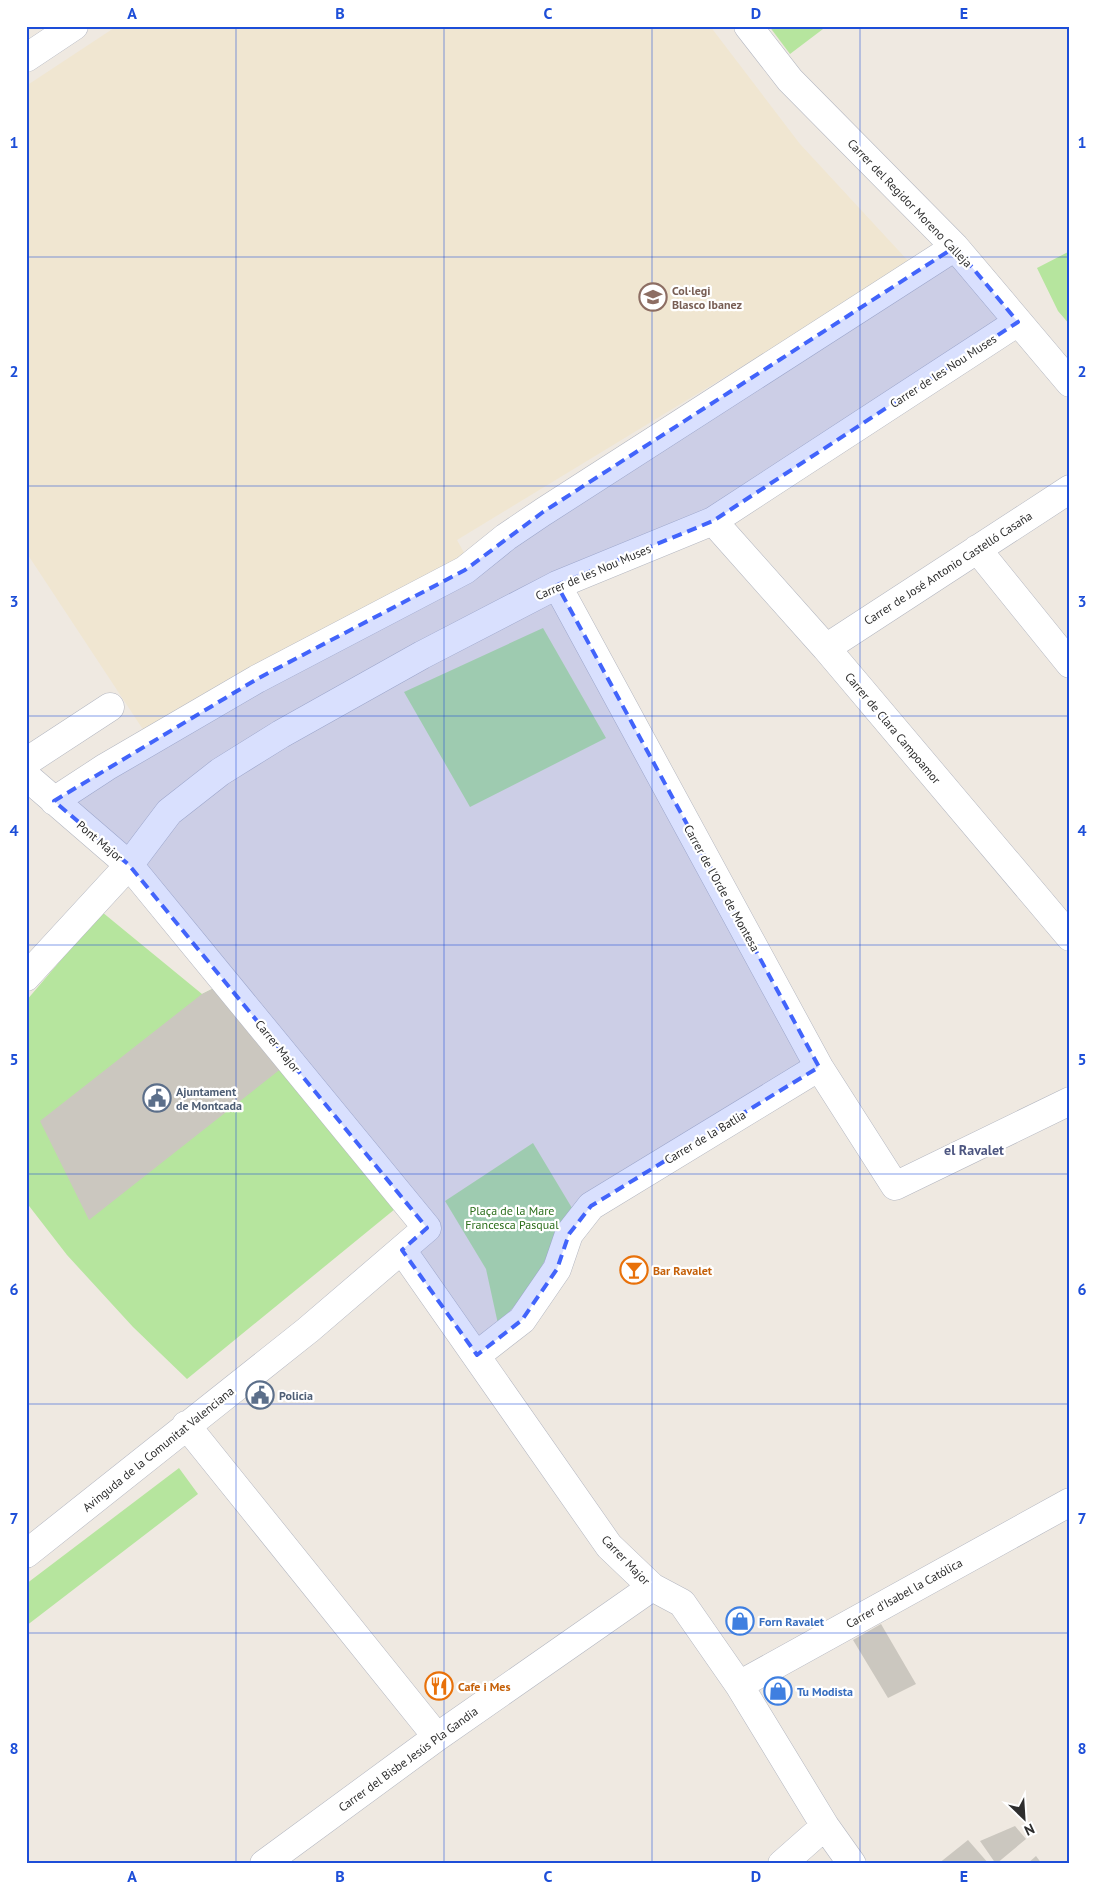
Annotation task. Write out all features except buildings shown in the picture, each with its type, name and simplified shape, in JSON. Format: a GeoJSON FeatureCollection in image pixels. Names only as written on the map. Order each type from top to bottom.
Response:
{"type":"FeatureCollection","features":[{"type":"Feature","properties":{"kind":"street"},"geometry":{"type":"LineString","coordinates":[[26,58],[74,26]]}},
{"type":"Feature","properties":{"kind":"street","name":"Carrer del Regidor Moreno Calleja"},"geometry":{"type":"LineString","coordinates":[[748,26],[790,80],[955,247],[1070,383]]}},
{"type":"Feature","properties":{"kind":"street"},"geometry":{"type":"LineString","coordinates":[[26,776],[63,809],[106,767],[257,679],[465,570],[506,537],[543,512],[955,247]]}},
{"type":"Feature","properties":{"kind":"street","name":"Carrer de les Nou Muses"},"geometry":{"type":"LineString","coordinates":[[26,977],[128,865],[169,812],[220,772],[281,734],[414,660],[557,584],[713,521],[1018,322]]}},
{"type":"Feature","properties":{"kind":"street","name":"Carrer de José Antonio Castelló Casaña"},"geometry":{"type":"LineString","coordinates":[[826,648],[1070,489]]}},
{"type":"Feature","properties":{"kind":"street","name":"Carrer de Clara Campoamor"},"geometry":{"type":"LineString","coordinates":[[713,521],[826,648],[1070,937]]}},
{"type":"Feature","properties":{"kind":"street"},"geometry":{"type":"LineString","coordinates":[[976,549],[1070,664]]}},
{"type":"Feature","properties":{"kind":"street","name":"Carrer de l'Orde de Montesa"},"geometry":{"type":"LineString","coordinates":[[557,584],[820,1067],[895,1186],[1070,1102]]}},
{"type":"Feature","properties":{"kind":"street"},"geometry":{"type":"LineString","coordinates":[[26,762],[110,707]]}},
{"type":"Feature","properties":{"kind":"street","name":"Pont Major"},"geometry":{"type":"LineString","coordinates":[[63,809],[128,865]]}},
{"type":"Feature","properties":{"kind":"street","name":"Carrer Major"},"geometry":{"type":"LineString","coordinates":[[128,865],[427,1228]]}},
{"type":"Feature","properties":{"kind":"street","name":"Carrer de la Batlia"},"geometry":{"type":"LineString","coordinates":[[477,1355],[522,1320],[557,1269],[569,1234],[591,1206],[820,1067]]}},
{"type":"Feature","properties":{"kind":"street","name":"Avinguda de la Comunitat Valenciana"},"geometry":{"type":"LineString","coordinates":[[28,1548],[308,1330],[427,1228]]}},
{"type":"Feature","properties":{"kind":"street","name":"Carrer Major"},"geometry":{"type":"LineString","coordinates":[[402,1250],[609,1546],[652,1587],[682,1603],[739,1685],[825,1826],[852,1864]]}},
{"type":"Feature","properties":{"kind":"street"},"geometry":{"type":"LineString","coordinates":[[186,1425],[436,1737]]}},
{"type":"Feature","properties":{"kind":"street","name":"Carrer d'Isabel la Católica"},"geometry":{"type":"LineString","coordinates":[[739,1685],[1070,1502]]}},
{"type":"Feature","properties":{"kind":"street","name":"Carrer del Bisbe Jesús Pla Gandia"},"geometry":{"type":"LineString","coordinates":[[264,1864],[436,1737],[652,1587]]}},
{"type":"Feature","properties":{"kind":"street"},"geometry":{"type":"LineString","coordinates":[[782,1864],[825,1826]]}},
{"type":"Feature","properties":{"kind":"highlighted area"},"geometry":{"type":"Polygon","coordinates":[[[955,247],[1018,322],[713,521],[557,585],[819,1067],[591,1206],[569,1234],[557,1269],[522,1320],[477,1355],[402,1250],[427,1228],[129,865],[54,801],[257,679],[465,570],[543,512],[955,247]]]}},
{"type":"Feature","properties":{"kind":"shaded area"},"geometry":{"type":"Polygon","coordinates":[[[117,26],[710,26],[800,144],[911,264],[457,540],[468,560],[146,734],[26,552],[26,86],[117,26]]]}},
{"type":"Feature","properties":{"kind":"green space"},"geometry":{"type":"Polygon","coordinates":[[[769,26],[827,26],[790,54],[769,26]]]}},
{"type":"Feature","properties":{"kind":"green space"},"geometry":{"type":"Polygon","coordinates":[[[1070,251],[1070,325],[1058,311],[1037,268],[1070,251]]]}},
{"type":"Feature","properties":{"kind":"green space"},"geometry":{"type":"Polygon","coordinates":[[[543,628],[606,738],[470,807],[404,692],[543,628]]]}},
{"type":"Feature","properties":{"kind":"green space"},"geometry":{"type":"Polygon","coordinates":[[[102,912],[202,994],[214,988],[395,1209],[187,1379],[133,1327],[67,1255],[26,1202],[26,1001],[102,912]]]}},
{"type":"Feature","properties":{"kind":"green space","name":"Plaça de la Mare Francesca Pasqual"},"geometry":{"type":"Polygon","coordinates":[[[533,1143],[572,1208],[530,1289],[498,1324],[486,1269],[445,1201],[533,1143]]]}},
{"type":"Feature","properties":{"kind":"green space"},"geometry":{"type":"Polygon","coordinates":[[[179,1468],[198,1494],[26,1626],[26,1584],[179,1468]]]}},
{"type":"Feature","properties":{"kind":"place","name":"Col·legi Blasco Ibanez"},"geometry":{"type":"Point","coordinates":[653,297]}},
{"type":"Feature","properties":{"kind":"place","name":"Ajuntament de Montcada"},"geometry":{"type":"Point","coordinates":[157,1098]}},
{"type":"Feature","properties":{"kind":"place","name":"Bar Ravalet"},"geometry":{"type":"Point","coordinates":[634,1270]}},
{"type":"Feature","properties":{"kind":"place","name":"Policia"},"geometry":{"type":"Point","coordinates":[260,1395]}},
{"type":"Feature","properties":{"kind":"place","name":"Forn Ravalet"},"geometry":{"type":"Point","coordinates":[740,1621]}},
{"type":"Feature","properties":{"kind":"place","name":"Cafe i Mes"},"geometry":{"type":"Point","coordinates":[439,1686]}},
{"type":"Feature","properties":{"kind":"place","name":"Tu Modista"},"geometry":{"type":"Point","coordinates":[778,1691]}},
{"type":"Feature","properties":{"kind":"district","name":"el Ravalet"},"geometry":{"type":"Point","coordinates":[974,1150]}}]}
